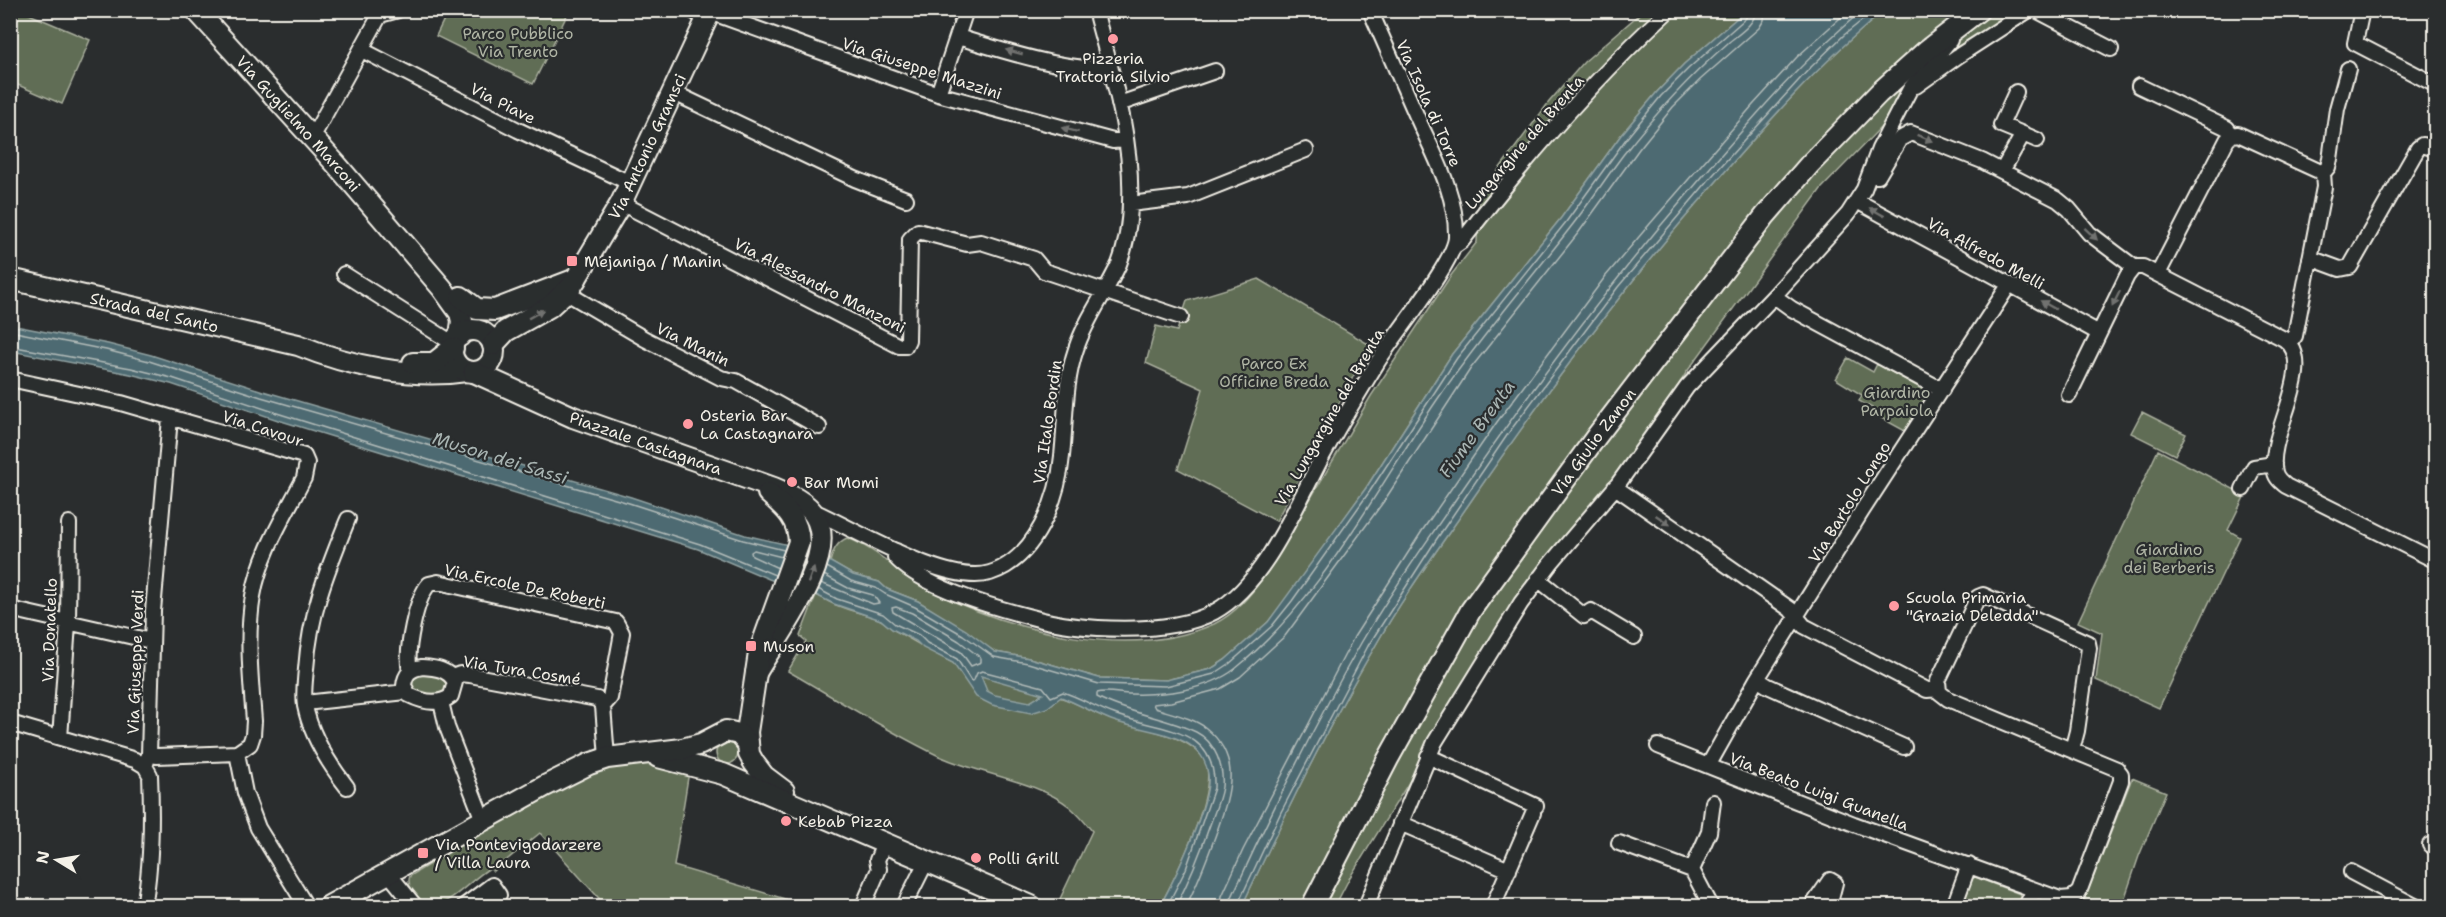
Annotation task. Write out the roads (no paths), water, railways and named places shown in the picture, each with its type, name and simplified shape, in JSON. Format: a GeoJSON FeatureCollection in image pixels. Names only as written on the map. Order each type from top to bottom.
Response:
{"type":"FeatureCollection","features":[{"type":"Feature","properties":{"kind":"main road","name":"Via Guglielmo Marconi"},"geometry":{"type":"LineString","coordinates":[[196,10],[400,237],[460,313],[462,321],[456,343]]}},
{"type":"Feature","properties":{"kind":"main road","name":"Via Giulio Zanon"},"geometry":{"type":"LineString","coordinates":[[1312,906],[1442,659],[1504,561],[1765,216],[1853,118],[1919,57],[1979,10]]}},
{"type":"Feature","properties":{"kind":"main road","name":"Via Antonio Gramsci"},"geometry":{"type":"LineString","coordinates":[[487,342],[549,308],[621,203],[672,92],[704,13]]}},
{"type":"Feature","properties":{"kind":"main road","name":"Via Guglielmo Marconi"},"geometry":{"type":"LineString","coordinates":[[400,237],[426,259],[461,297],[487,342]]}},
{"type":"Feature","properties":{"kind":"main road","name":"Strada del Santo"},"geometry":{"type":"LineString","coordinates":[[10,279],[298,345],[329,347],[423,364],[434,363],[456,343]]}},
{"type":"Feature","properties":{"kind":"main road"},"geometry":{"type":"LineString","coordinates":[[461,297],[477,309],[495,310],[566,286]]}},
{"type":"Feature","properties":{"kind":"main road"},"geometry":{"type":"LineString","coordinates":[[487,342],[466,332],[456,343],[455,362],[470,371],[486,368],[487,342],[534,295]]}},
{"type":"Feature","properties":{"kind":"main road","name":"Piazzale Castagnara"},"geometry":{"type":"LineString","coordinates":[[487,342],[531,399]]}},
{"type":"Feature","properties":{"kind":"main road","name":"Strada del Santo"},"geometry":{"type":"LineString","coordinates":[[298,345],[327,357],[381,368],[422,373],[470,371]]}},
{"type":"Feature","properties":{"kind":"main road","name":"Piazzale Castagnara"},"geometry":{"type":"LineString","coordinates":[[470,371],[573,417],[788,494],[810,509]]}},
{"type":"Feature","properties":{"kind":"main road","name":"Piazzale Castagnara"},"geometry":{"type":"LineString","coordinates":[[756,673],[763,637],[799,542],[798,528],[792,516],[760,484]]}},
{"type":"Feature","properties":{"kind":"main road"},"geometry":{"type":"LineString","coordinates":[[751,697],[719,734],[708,743],[706,755],[708,761],[720,772],[738,772],[748,761],[751,697],[756,673],[802,600],[821,542],[818,522],[810,509]]}},
{"type":"Feature","properties":{"kind":"main road"},"geometry":{"type":"LineString","coordinates":[[769,652],[761,678],[756,723],[763,759],[784,791],[797,805]]}},
{"type":"Feature","properties":{"kind":"main road"},"geometry":{"type":"LineString","coordinates":[[329,906],[567,775],[607,758],[682,749],[701,744],[719,734],[739,734],[764,776],[784,791]]}},
{"type":"Feature","properties":{"kind":"main road"},"geometry":{"type":"LineString","coordinates":[[644,754],[720,772],[780,800],[797,805],[1031,906]]}},
{"type":"Feature","properties":{"kind":"street"},"geometry":{"type":"LineString","coordinates":[[312,138],[362,50],[375,13],[398,10]]}},
{"type":"Feature","properties":{"kind":"street"},"geometry":{"type":"LineString","coordinates":[[938,94],[966,10]]}},
{"type":"Feature","properties":{"kind":"street","name":"Via Italo Bordin"},"geometry":{"type":"LineString","coordinates":[[810,509],[918,561],[967,576],[988,574],[1008,566],[1026,550],[1037,534],[1055,491],[1062,459],[1070,370],[1086,321],[1120,259],[1130,204],[1126,140],[1095,10]]}},
{"type":"Feature","properties":{"kind":"street","name":"Via Isola di Torre"},"geometry":{"type":"LineString","coordinates":[[1370,10],[1443,175],[1454,218],[1455,246]]}},
{"type":"Feature","properties":{"kind":"street","name":"Lungargine del Brenta"},"geometry":{"type":"LineString","coordinates":[[1416,305],[1436,279],[1455,246],[1462,242],[1500,192],[1578,103],[1669,10]]}},
{"type":"Feature","properties":{"kind":"street","name":"Via Giulio Zanon"},"geometry":{"type":"LineString","coordinates":[[1910,88],[2029,10]]}},
{"type":"Feature","properties":{"kind":"street"},"geometry":{"type":"LineString","coordinates":[[2036,10],[2111,49]]}},
{"type":"Feature","properties":{"kind":"street"},"geometry":{"type":"LineString","coordinates":[[2362,10],[2355,43],[2436,85]]}},
{"type":"Feature","properties":{"kind":"street","name":"Via Giuseppe Mazzini"},"geometry":{"type":"LineString","coordinates":[[704,13],[938,94],[1113,141],[1126,140]]}},
{"type":"Feature","properties":{"kind":"street","name":"Via Giulio Zanon"},"geometry":{"type":"LineString","coordinates":[[1366,906],[1428,756],[1475,674],[1538,579],[1615,487],[1687,387],[1774,296],[1857,201],[1870,176],[1883,140],[1910,88],[1950,40],[1951,32]]}},
{"type":"Feature","properties":{"kind":"street"},"geometry":{"type":"LineString","coordinates":[[958,37],[1063,66],[1093,68],[1108,66]]}},
{"type":"Feature","properties":{"kind":"street","name":"Via Piave"},"geometry":{"type":"LineString","coordinates":[[362,50],[518,130],[630,183]]}},
{"type":"Feature","properties":{"kind":"street"},"geometry":{"type":"LineString","coordinates":[[2290,343],[2295,336],[2324,187],[2323,173],[2330,159],[2337,109],[2348,69]]}},
{"type":"Feature","properties":{"kind":"street"},"geometry":{"type":"LineString","coordinates":[[1119,104],[1215,71]]}},
{"type":"Feature","properties":{"kind":"street"},"geometry":{"type":"LineString","coordinates":[[2139,86],[2228,128],[2232,135]]}},
{"type":"Feature","properties":{"kind":"street"},"geometry":{"type":"LineString","coordinates":[[672,92],[855,179],[906,199]]}},
{"type":"Feature","properties":{"kind":"street"},"geometry":{"type":"LineString","coordinates":[[2016,92],[2001,125],[2037,140]]}},
{"type":"Feature","properties":{"kind":"street"},"geometry":{"type":"LineString","coordinates":[[1870,176],[1878,176],[1900,139],[1911,133],[2002,171],[2058,200],[2069,209],[2089,233],[2131,262],[2134,267]]}},
{"type":"Feature","properties":{"kind":"street"},"geometry":{"type":"LineString","coordinates":[[2002,171],[2022,134]]}},
{"type":"Feature","properties":{"kind":"street"},"geometry":{"type":"LineString","coordinates":[[2158,274],[2227,140],[2232,135],[2238,134],[2323,173]]}},
{"type":"Feature","properties":{"kind":"street"},"geometry":{"type":"LineString","coordinates":[[2310,258],[2340,269],[2350,267],[2418,148],[2422,145],[2436,149]]}},
{"type":"Feature","properties":{"kind":"street"},"geometry":{"type":"LineString","coordinates":[[1130,204],[1188,197],[1306,150]]}},
{"type":"Feature","properties":{"kind":"street","name":"Via Alfredo Melli"},"geometry":{"type":"LineString","coordinates":[[1857,201],[2099,333]]}},
{"type":"Feature","properties":{"kind":"street","name":"Via Alessandro Manzoni"},"geometry":{"type":"LineString","coordinates":[[621,203],[899,346],[905,346],[908,340],[910,239],[918,231],[967,244],[981,242],[1034,259],[1044,271],[1086,283],[1103,291],[1180,316]]}},
{"type":"Feature","properties":{"kind":"street"},"geometry":{"type":"LineString","coordinates":[[2134,267],[2144,267],[2290,343],[2295,351],[2296,369],[2274,464],[2278,478],[2286,486],[2436,561]]}},
{"type":"Feature","properties":{"kind":"street"},"geometry":{"type":"LineString","coordinates":[[2069,395],[2127,276],[2134,267]]}},
{"type":"Feature","properties":{"kind":"street"},"geometry":{"type":"LineString","coordinates":[[345,274],[456,343]]}},
{"type":"Feature","properties":{"kind":"street","name":"Via Bartolo Longo"},"geometry":{"type":"LineString","coordinates":[[1708,765],[1757,679],[1862,511],[2009,285]]}},
{"type":"Feature","properties":{"kind":"street","name":"Via Manin"},"geometry":{"type":"LineString","coordinates":[[566,286],[645,339],[721,378],[736,381],[819,427]]}},
{"type":"Feature","properties":{"kind":"street"},"geometry":{"type":"LineString","coordinates":[[1774,296],[1792,309],[1942,390]]}},
{"type":"Feature","properties":{"kind":"street","name":"Via Lungargine del Brenta"},"geometry":{"type":"LineString","coordinates":[[896,551],[895,557],[899,561],[923,577],[984,604],[1056,624],[1128,629],[1180,624],[1214,612],[1245,587],[1270,554],[1339,427],[1388,345],[1416,305]]}},
{"type":"Feature","properties":{"kind":"street","name":"Via Cavour"},"geometry":{"type":"LineString","coordinates":[[10,379],[121,403],[304,456],[308,463],[304,478],[273,538],[254,590],[250,631],[254,735],[250,744],[237,753]]}},
{"type":"Feature","properties":{"kind":"street","name":"Via Giuseppe Verdi"},"geometry":{"type":"LineString","coordinates":[[144,906],[150,876],[152,847],[150,776],[146,766],[149,755],[151,641],[170,418]]}},
{"type":"Feature","properties":{"kind":"street"},"geometry":{"type":"LineString","coordinates":[[2243,489],[2254,466],[2274,464]]}},
{"type":"Feature","properties":{"kind":"street"},"geometry":{"type":"LineString","coordinates":[[1615,487],[1767,592],[1790,609],[1804,626],[1927,690],[1938,689]]}},
{"type":"Feature","properties":{"kind":"street"},"geometry":{"type":"LineString","coordinates":[[347,788],[334,770],[309,722],[305,703],[308,647],[319,591],[348,519]]}},
{"type":"Feature","properties":{"kind":"street"},"geometry":{"type":"LineString","coordinates":[[821,542],[825,530],[838,522]]}},
{"type":"Feature","properties":{"kind":"street","name":"Via Donatello"},"geometry":{"type":"LineString","coordinates":[[60,738],[68,624],[69,523]]}},
{"type":"Feature","properties":{"kind":"street"},"geometry":{"type":"LineString","coordinates":[[1538,579],[1584,616],[1591,611],[1634,637]]}},
{"type":"Feature","properties":{"kind":"street","name":"Via Ercole De Roberti"},"geometry":{"type":"LineString","coordinates":[[410,671],[408,654],[421,592],[429,584],[438,582],[616,622],[622,633],[610,698],[603,706]]}},
{"type":"Feature","properties":{"kind":"street"},"geometry":{"type":"LineString","coordinates":[[1983,595],[2088,643],[2088,659],[2073,750],[1948,699],[1938,689],[1938,681],[1978,597],[1983,595]]}},
{"type":"Feature","properties":{"kind":"street"},"geometry":{"type":"LineString","coordinates":[[10,609],[151,641]]}},
{"type":"Feature","properties":{"kind":"street"},"geometry":{"type":"LineString","coordinates":[[305,703],[406,692],[416,699],[441,702],[451,696],[455,682],[452,677],[437,669],[422,667],[410,671],[405,681],[406,692]]}},
{"type":"Feature","properties":{"kind":"street","name":"Via Tura Cosmé"},"geometry":{"type":"LineString","coordinates":[[452,677],[470,675],[597,699],[603,706]]}},
{"type":"Feature","properties":{"kind":"street"},"geometry":{"type":"LineString","coordinates":[[1757,679],[1904,747]]}},
{"type":"Feature","properties":{"kind":"street"},"geometry":{"type":"LineString","coordinates":[[441,702],[447,727],[483,820]]}},
{"type":"Feature","properties":{"kind":"street"},"geometry":{"type":"LineString","coordinates":[[603,706],[607,758]]}},
{"type":"Feature","properties":{"kind":"street"},"geometry":{"type":"LineString","coordinates":[[10,723],[135,759],[146,766]]}},
{"type":"Feature","properties":{"kind":"street","name":"Via Beato Luigi Guanella"},"geometry":{"type":"LineString","coordinates":[[1658,746],[1844,820],[2066,900],[2079,892],[2121,781],[2121,774],[2117,769],[2073,750]]}},
{"type":"Feature","properties":{"kind":"street"},"geometry":{"type":"LineString","coordinates":[[157,756],[237,753],[245,794],[258,828],[306,906]]}},
{"type":"Feature","properties":{"kind":"street"},"geometry":{"type":"LineString","coordinates":[[1428,756],[1534,809],[1493,906]]}},
{"type":"Feature","properties":{"kind":"street"},"geometry":{"type":"LineString","coordinates":[[1692,870],[1709,832],[1713,802]]}},
{"type":"Feature","properties":{"kind":"street"},"geometry":{"type":"LineString","coordinates":[[1400,824],[1509,870]]}},
{"type":"Feature","properties":{"kind":"street"},"geometry":{"type":"LineString","coordinates":[[1619,843],[1692,870],[1711,906]]}},
{"type":"Feature","properties":{"kind":"street"},"geometry":{"type":"LineString","coordinates":[[863,906],[879,869],[877,860],[884,844]]}},
{"type":"Feature","properties":{"kind":"street"},"geometry":{"type":"LineString","coordinates":[[904,906],[926,862]]}},
{"type":"Feature","properties":{"kind":"street"},"geometry":{"type":"LineString","coordinates":[[1954,906],[1969,865]]}},
{"type":"Feature","properties":{"kind":"street"},"geometry":{"type":"LineString","coordinates":[[2351,872],[2415,906]]}},
{"type":"Feature","properties":{"kind":"street"},"geometry":{"type":"LineString","coordinates":[[381,877],[415,906]]}},
{"type":"Feature","properties":{"kind":"street"},"geometry":{"type":"LineString","coordinates":[[1812,906],[1830,880],[1835,883],[1829,906]]}},
{"type":"Feature","properties":{"kind":"street"},"geometry":{"type":"LineString","coordinates":[[465,906],[492,885],[499,895],[485,906]]}},
{"type":"Feature","properties":{"kind":"street"},"geometry":{"type":"LineString","coordinates":[[2026,906],[2034,890]]}},
{"type":"Feature","properties":{"kind":"water","name":"Fiume Brenta"},"geometry":{"type":"Polygon","coordinates":[[[1745,11],[1884,11],[1809,80],[1717,180],[1637,276],[1527,421],[1423,570],[1356,679],[1289,808],[1242,906],[1160,906],[1191,841],[1208,787],[1208,774],[1203,759],[1196,749],[1185,742],[1165,734],[1111,720],[1061,697],[1047,708],[1031,713],[992,705],[976,697],[953,663],[923,648],[916,641],[892,629],[881,620],[769,579],[698,549],[278,420],[171,384],[11,351],[10,325],[108,344],[151,355],[263,391],[631,497],[745,535],[810,550],[853,575],[879,582],[887,589],[918,601],[966,630],[995,652],[1029,658],[1099,678],[1166,680],[1211,669],[1225,660],[1268,622],[1366,488],[1452,354],[1561,218],[1621,135],[1684,64],[1745,11]],[[981,676],[987,691],[995,695],[1030,702],[1043,694],[981,676]]]}},
{"type":"Feature","properties":{"kind":"place","name":"Pizzeria Trattoria Silvio"},"geometry":{"type":"Point","coordinates":[1113,39]}},
{"type":"Feature","properties":{"kind":"place","name":"Mejaniga / Manin"},"geometry":{"type":"Point","coordinates":[572,261]}},
{"type":"Feature","properties":{"kind":"place","name":"Osteria Bar La Castagnara"},"geometry":{"type":"Point","coordinates":[688,424]}},
{"type":"Feature","properties":{"kind":"place","name":"Bar Momi"},"geometry":{"type":"Point","coordinates":[792,482]}},
{"type":"Feature","properties":{"kind":"place","name":"Scuola Primaria \"Grazia Deledda\""},"geometry":{"type":"Point","coordinates":[1894,606]}},
{"type":"Feature","properties":{"kind":"place","name":"Muson"},"geometry":{"type":"Point","coordinates":[751,646]}},
{"type":"Feature","properties":{"kind":"place","name":"Kebab Pizza"},"geometry":{"type":"Point","coordinates":[786,821]}},
{"type":"Feature","properties":{"kind":"place","name":"Via Pontevigodarzere / Villa Laura"},"geometry":{"type":"Point","coordinates":[423,853]}},
{"type":"Feature","properties":{"kind":"place","name":"Polli Grill"},"geometry":{"type":"Point","coordinates":[976,858]}},
{"type":"Feature","properties":{"kind":"park label","name":"Parco Pubblico Via Trento"},"geometry":{"type":"Point","coordinates":[518,42]}},
{"type":"Feature","properties":{"kind":"park label","name":"Parco Ex Officine Breda"},"geometry":{"type":"Point","coordinates":[1274,372]}},
{"type":"Feature","properties":{"kind":"park label","name":"Giardino Parpaiola"},"geometry":{"type":"Point","coordinates":[1897,401]}},
{"type":"Feature","properties":{"kind":"park label","name":"Giardino dei Berberis"},"geometry":{"type":"Point","coordinates":[2169,558]}},
{"type":"Feature","properties":{"kind":"water label","name":"Muson dei Sassi"},"geometry":{"type":"Point","coordinates":[500,458]}}]}
